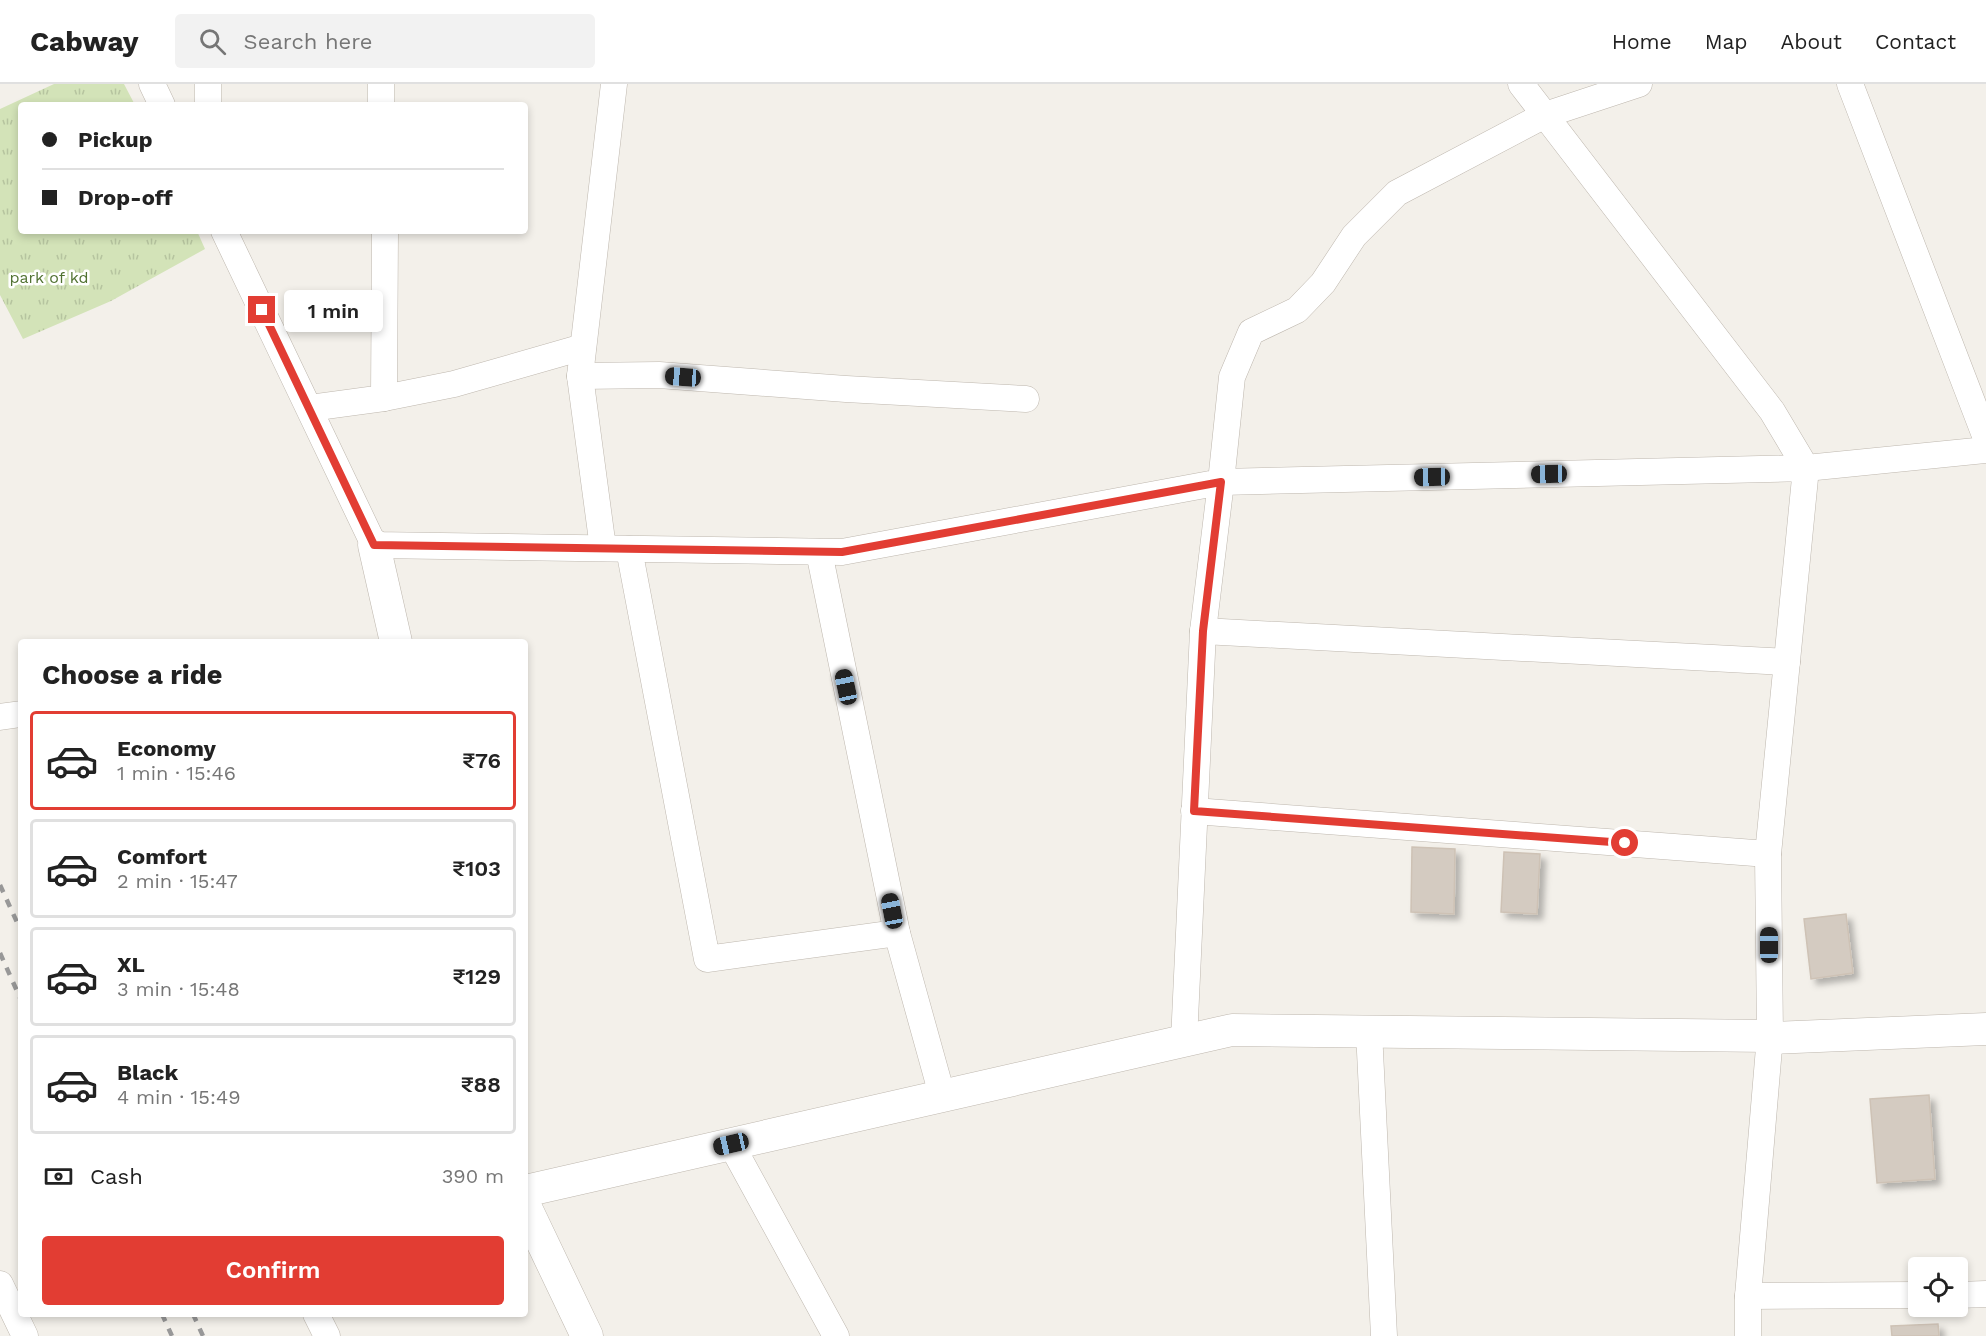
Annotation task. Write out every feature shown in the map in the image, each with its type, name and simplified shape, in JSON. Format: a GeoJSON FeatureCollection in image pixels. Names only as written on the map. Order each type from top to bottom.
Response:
{"type":"FeatureCollection","features":[{"type":"Feature","properties":{"kind":"street"},"geometry":{"type":"LineString","coordinates":[[152,84],[161,102]]}},
{"type":"Feature","properties":{"kind":"street"},"geometry":{"type":"LineString","coordinates":[[208,84],[208,102]]}},
{"type":"Feature","properties":{"kind":"street"},"geometry":{"type":"LineString","coordinates":[[381,84],[381,102]]}},
{"type":"Feature","properties":{"kind":"street"},"geometry":{"type":"LineString","coordinates":[[603,548],[580,375],[614,84]]}},
{"type":"Feature","properties":{"kind":"street"},"geometry":{"type":"LineString","coordinates":[[1521,84],[1772,411],[1806,468],[1768,854],[1770,1036],[1748,1296],[1748,1336]]}},
{"type":"Feature","properties":{"kind":"street"},"geometry":{"type":"LineString","coordinates":[[1184,1041],[1203,631],[1233,377],[1251,332],[1297,310],[1323,283],[1354,236],[1397,193],[1545,115],[1639,84]]}},
{"type":"Feature","properties":{"kind":"street"},"geometry":{"type":"LineString","coordinates":[[1851,84],[1986,438]]}},
{"type":"Feature","properties":{"kind":"street"},"geometry":{"type":"LineString","coordinates":[[225,234],[374,545],[395,639]]}},
{"type":"Feature","properties":{"kind":"street"},"geometry":{"type":"LineString","coordinates":[[384,398],[386,234]]}},
{"type":"Feature","properties":{"kind":"street"},"geometry":{"type":"LineString","coordinates":[[310,408],[384,398],[454,384],[583,347]]}},
{"type":"Feature","properties":{"kind":"street"},"geometry":{"type":"LineString","coordinates":[[580,375],[659,375],[1026,399]]}},
{"type":"Feature","properties":{"kind":"street"},"geometry":{"type":"LineString","coordinates":[[374,545],[842,552],[1221,482],[1806,468],[1986,450]]}},
{"type":"Feature","properties":{"kind":"street"},"geometry":{"type":"LineString","coordinates":[[629,549],[707,959],[897,933]]}},
{"type":"Feature","properties":{"kind":"street"},"geometry":{"type":"LineString","coordinates":[[819,552],[897,933],[942,1095]]}},
{"type":"Feature","properties":{"kind":"street"},"geometry":{"type":"LineString","coordinates":[[1203,631],[1787,662]]}},
{"type":"Feature","properties":{"kind":"street"},"geometry":{"type":"LineString","coordinates":[[0,717],[18,714]]}},
{"type":"Feature","properties":{"kind":"street"},"geometry":{"type":"LineString","coordinates":[[1194,811],[1768,854]]}},
{"type":"Feature","properties":{"kind":"street"},"geometry":{"type":"LineString","coordinates":[[528,1190],[1232,1030],[1770,1036],[1774,1038],[1986,1029]]}},
{"type":"Feature","properties":{"kind":"street"},"geometry":{"type":"LineString","coordinates":[[1369,1031],[1384,1336]]}},
{"type":"Feature","properties":{"kind":"street"},"geometry":{"type":"LineString","coordinates":[[731,1144],[836,1336]]}},
{"type":"Feature","properties":{"kind":"street"},"geometry":{"type":"LineString","coordinates":[[528,1212],[587,1336]]}},
{"type":"Feature","properties":{"kind":"street"},"geometry":{"type":"LineString","coordinates":[[0,1284],[25,1336]]}},
{"type":"Feature","properties":{"kind":"street"},"geometry":{"type":"LineString","coordinates":[[1968,1295],[1986,1294]]}},
{"type":"Feature","properties":{"kind":"street"},"geometry":{"type":"LineString","coordinates":[[1748,1296],[1908,1295]]}},
{"type":"Feature","properties":{"kind":"street"},"geometry":{"type":"LineString","coordinates":[[318,1317],[327,1336]]}},
{"type":"Feature","properties":{"kind":"green space","name":"park of kd"},"geometry":{"type":"Polygon","coordinates":[[[54,84],[124,84],[133,102],[18,102],[18,234],[198,234],[205,249],[111,301],[23,339],[0,295],[0,109],[54,84]]]}},
{"type":"Feature","properties":{"kind":"building"},"geometry":{"type":"Polygon","coordinates":[[[1412,847],[1455,849],[1454,914],[1411,912],[1412,847]]]}},
{"type":"Feature","properties":{"kind":"building"},"geometry":{"type":"Polygon","coordinates":[[[1504,852],[1540,854],[1537,914],[1501,912],[1504,852]]]}},
{"type":"Feature","properties":{"kind":"building"},"geometry":{"type":"Polygon","coordinates":[[[1846,914],[1853,973],[1811,979],[1804,919],[1846,914]]]}},
{"type":"Feature","properties":{"kind":"building"},"geometry":{"type":"Polygon","coordinates":[[[1929,1095],[1935,1179],[1877,1183],[1870,1099],[1929,1095]]]}},
{"type":"Feature","properties":{"kind":"building"},"geometry":{"type":"Polygon","coordinates":[[[1938,1324],[1939,1336],[1892,1336],[1891,1326],[1938,1324]]]}},
{"type":"Feature","properties":{"kind":"railway"},"geometry":{"type":"LineString","coordinates":[[0,885],[18,924]]}},
{"type":"Feature","properties":{"kind":"railway"},"geometry":{"type":"LineString","coordinates":[[0,953],[18,993]]}},
{"type":"Feature","properties":{"kind":"railway"},"geometry":{"type":"LineString","coordinates":[[163,1317],[172,1336]]}},
{"type":"Feature","properties":{"kind":"railway"},"geometry":{"type":"LineString","coordinates":[[194,1317],[203,1336]]}},
{"type":"Feature","properties":{"kind":"route"},"geometry":{"type":"LineString","coordinates":[[262,310],[374,545],[842,552],[1221,482],[1203,631],[1194,811],[1625,843]]}}]}
